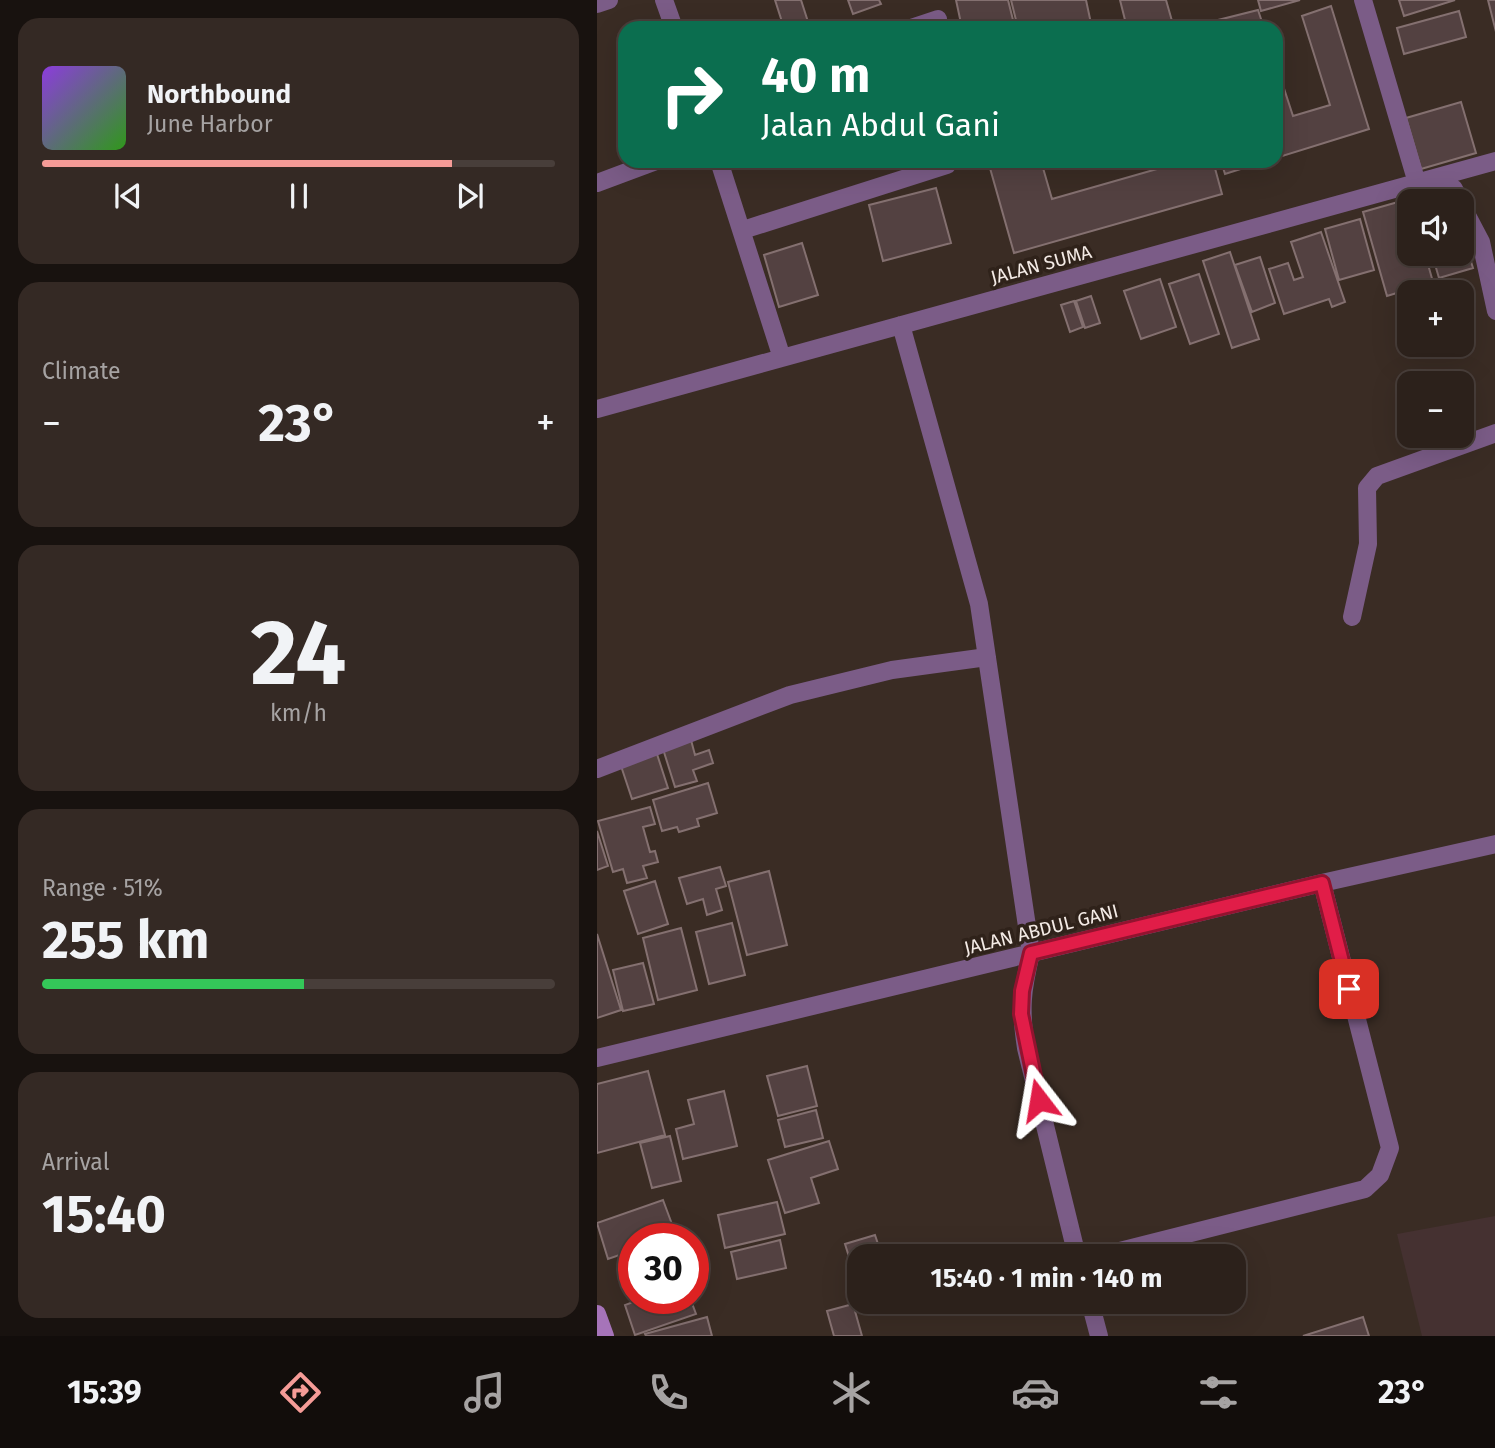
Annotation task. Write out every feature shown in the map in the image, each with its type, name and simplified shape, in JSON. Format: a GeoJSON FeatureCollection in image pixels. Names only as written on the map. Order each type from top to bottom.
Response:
{"type":"FeatureCollection","features":[{"type":"Feature","properties":{"kind":"street"},"geometry":{"type":"LineString","coordinates":[[597,4],[609,0]]}},
{"type":"Feature","properties":{"kind":"street"},"geometry":{"type":"LineString","coordinates":[[664,0],[672,21]]}},
{"type":"Feature","properties":{"kind":"street"},"geometry":{"type":"LineString","coordinates":[[1363,0],[1417,183],[1454,189]]}},
{"type":"Feature","properties":{"kind":"street"},"geometry":{"type":"LineString","coordinates":[[932,21],[938,19]]}},
{"type":"Feature","properties":{"kind":"street","name":"JALAN SUMA"},"geometry":{"type":"LineString","coordinates":[[597,409],[1495,161]]}},
{"type":"Feature","properties":{"kind":"street"},"geometry":{"type":"LineString","coordinates":[[597,183],[637,168]]}},
{"type":"Feature","properties":{"kind":"street"},"geometry":{"type":"LineString","coordinates":[[721,168],[782,358]]}},
{"type":"Feature","properties":{"kind":"street"},"geometry":{"type":"LineString","coordinates":[[743,230],[938,168]]}},
{"type":"Feature","properties":{"kind":"street"},"geometry":{"type":"LineString","coordinates":[[1474,228],[1481,242],[1495,311]]}},
{"type":"Feature","properties":{"kind":"street"},"geometry":{"type":"LineString","coordinates":[[901,325],[979,604],[1031,953],[1022,991],[1021,1014],[1026,1048],[1074,1244]]}},
{"type":"Feature","properties":{"kind":"street"},"geometry":{"type":"LineString","coordinates":[[1352,617],[1368,544],[1367,488],[1371,480],[1377,475],[1495,433]]}},
{"type":"Feature","properties":{"kind":"street"},"geometry":{"type":"LineString","coordinates":[[597,769],[790,695],[892,670],[987,657]]}},
{"type":"Feature","properties":{"kind":"street","name":"JALAN ABDUL GANI"},"geometry":{"type":"LineString","coordinates":[[597,1058],[1322,883],[1495,844]]}},
{"type":"Feature","properties":{"kind":"street"},"geometry":{"type":"LineString","coordinates":[[1147,1244],[1365,1189],[1380,1175],[1390,1148],[1322,883]]}},
{"type":"Feature","properties":{"kind":"street"},"geometry":{"type":"LineString","coordinates":[[597,1314],[601,1333]]}},
{"type":"Feature","properties":{"kind":"street"},"geometry":{"type":"LineString","coordinates":[[1093,1314],[1099,1336]]}},
{"type":"Feature","properties":{"kind":"shaded area"},"geometry":{"type":"Polygon","coordinates":[[[1495,1216],[1495,1336],[1422,1336],[1397,1234],[1495,1216]]]}},
{"type":"Feature","properties":{"kind":"building"},"geometry":{"type":"Polygon","coordinates":[[[775,0],[801,0],[808,21],[782,21],[775,0]]]}},
{"type":"Feature","properties":{"kind":"building"},"geometry":{"type":"Polygon","coordinates":[[[848,0],[879,0],[881,4],[853,14],[848,0]]]}},
{"type":"Feature","properties":{"kind":"building"},"geometry":{"type":"Polygon","coordinates":[[[956,0],[1008,0],[1013,21],[960,21],[956,0]]]}},
{"type":"Feature","properties":{"kind":"building"},"geometry":{"type":"Polygon","coordinates":[[[1011,0],[1086,0],[1090,21],[1016,21],[1011,0]]]}},
{"type":"Feature","properties":{"kind":"building"},"geometry":{"type":"Polygon","coordinates":[[[1120,0],[1166,0],[1172,21],[1125,21],[1120,0]]]}},
{"type":"Feature","properties":{"kind":"building"},"geometry":{"type":"Polygon","coordinates":[[[1258,0],[1300,0],[1261,11],[1258,0]]]}},
{"type":"Feature","properties":{"kind":"building"},"geometry":{"type":"Polygon","coordinates":[[[1399,0],[1455,0],[1404,16],[1399,0]]]}},
{"type":"Feature","properties":{"kind":"building"},"geometry":{"type":"Polygon","coordinates":[[[1488,0],[1496,0],[1496,32],[1488,0]]]}},
{"type":"Feature","properties":{"kind":"building"},"geometry":{"type":"Polygon","coordinates":[[[1331,6],[1369,129],[1283,156],[1283,85],[1293,116],[1330,105],[1302,16],[1331,6]]]}},
{"type":"Feature","properties":{"kind":"building"},"geometry":{"type":"Polygon","coordinates":[[[1258,10],[1262,21],[1214,21],[1258,10]]]}},
{"type":"Feature","properties":{"kind":"building"},"geometry":{"type":"Polygon","coordinates":[[[1459,11],[1466,37],[1404,54],[1397,28],[1459,11]]]}},
{"type":"Feature","properties":{"kind":"building"},"geometry":{"type":"Polygon","coordinates":[[[1461,102],[1476,153],[1421,169],[1406,118],[1461,102]]]}},
{"type":"Feature","properties":{"kind":"building"},"geometry":{"type":"Polygon","coordinates":[[[990,168],[1043,168],[1052,199],[1160,168],[1215,168],[1222,194],[1014,253],[990,168]]]}},
{"type":"Feature","properties":{"kind":"building"},"geometry":{"type":"Polygon","coordinates":[[[1223,168],[1244,168],[1225,174],[1223,168]]]}},
{"type":"Feature","properties":{"kind":"building"},"geometry":{"type":"Polygon","coordinates":[[[936,188],[951,243],[883,261],[869,205],[936,188]]]}},
{"type":"Feature","properties":{"kind":"building"},"geometry":{"type":"Polygon","coordinates":[[[1397,202],[1397,266],[1428,266],[1432,280],[1397,280],[1397,293],[1387,296],[1363,212],[1397,202]]]}},
{"type":"Feature","properties":{"kind":"building"},"geometry":{"type":"Polygon","coordinates":[[[1360,219],[1374,270],[1339,280],[1325,229],[1360,219]]]}},
{"type":"Feature","properties":{"kind":"building"},"geometry":{"type":"Polygon","coordinates":[[[1321,232],[1345,302],[1332,307],[1329,299],[1284,314],[1269,269],[1288,263],[1294,280],[1303,277],[1291,242],[1321,232]]]}},
{"type":"Feature","properties":{"kind":"building"},"geometry":{"type":"Polygon","coordinates":[[[802,243],[818,295],[779,307],[764,255],[802,243]]]}},
{"type":"Feature","properties":{"kind":"building"},"geometry":{"type":"Polygon","coordinates":[[[1230,252],[1259,339],[1232,348],[1203,261],[1230,252]]]}},
{"type":"Feature","properties":{"kind":"building"},"geometry":{"type":"Polygon","coordinates":[[[1260,257],[1275,303],[1252,312],[1235,265],[1260,257]]]}},
{"type":"Feature","properties":{"kind":"building"},"geometry":{"type":"Polygon","coordinates":[[[1436,266],[1472,266],[1473,268],[1439,278],[1436,266]]]}},
{"type":"Feature","properties":{"kind":"building"},"geometry":{"type":"Polygon","coordinates":[[[1199,274],[1219,334],[1190,344],[1169,284],[1199,274]]]}},
{"type":"Feature","properties":{"kind":"building"},"geometry":{"type":"Polygon","coordinates":[[[1160,279],[1176,327],[1141,339],[1124,291],[1160,279]]]}},
{"type":"Feature","properties":{"kind":"building"},"geometry":{"type":"Polygon","coordinates":[[[1091,296],[1100,323],[1085,328],[1076,301],[1091,296]]]}},
{"type":"Feature","properties":{"kind":"building"},"geometry":{"type":"Polygon","coordinates":[[[1074,301],[1083,327],[1070,332],[1061,305],[1074,301]]]}},
{"type":"Feature","properties":{"kind":"building"},"geometry":{"type":"Polygon","coordinates":[[[691,740],[695,755],[709,750],[713,763],[693,770],[697,781],[675,787],[663,749],[691,740]]]}},
{"type":"Feature","properties":{"kind":"building"},"geometry":{"type":"Polygon","coordinates":[[[656,751],[668,788],[632,799],[620,763],[656,751]]]}},
{"type":"Feature","properties":{"kind":"building"},"geometry":{"type":"Polygon","coordinates":[[[708,783],[717,813],[697,819],[699,826],[679,832],[677,827],[662,831],[653,800],[708,783]]]}},
{"type":"Feature","properties":{"kind":"building"},"geometry":{"type":"Polygon","coordinates":[[[650,807],[655,824],[643,827],[650,852],[655,851],[658,862],[643,866],[647,878],[627,883],[623,869],[613,872],[598,821],[650,807]]]}},
{"type":"Feature","properties":{"kind":"building"},"geometry":{"type":"Polygon","coordinates":[[[597,831],[608,866],[597,870],[597,831]]]}},
{"type":"Feature","properties":{"kind":"building"},"geometry":{"type":"Polygon","coordinates":[[[720,867],[726,886],[716,889],[722,910],[707,915],[703,899],[687,904],[679,878],[720,867]]]}},
{"type":"Feature","properties":{"kind":"building"},"geometry":{"type":"Polygon","coordinates":[[[769,871],[787,945],[747,955],[728,882],[769,871]]]}},
{"type":"Feature","properties":{"kind":"building"},"geometry":{"type":"Polygon","coordinates":[[[655,881],[668,924],[638,934],[624,891],[655,881]]]}},
{"type":"Feature","properties":{"kind":"building"},"geometry":{"type":"Polygon","coordinates":[[[732,923],[745,975],[709,984],[696,932],[732,923]]]}},
{"type":"Feature","properties":{"kind":"building"},"geometry":{"type":"Polygon","coordinates":[[[681,928],[697,990],[658,1000],[643,938],[681,928]]]}},
{"type":"Feature","properties":{"kind":"building"},"geometry":{"type":"Polygon","coordinates":[[[597,934],[621,1010],[597,1018],[597,934]]]}},
{"type":"Feature","properties":{"kind":"building"},"geometry":{"type":"Polygon","coordinates":[[[643,963],[654,1004],[623,1011],[613,970],[643,963]]]}},
{"type":"Feature","properties":{"kind":"building"},"geometry":{"type":"Polygon","coordinates":[[[807,1066],[817,1106],[778,1116],[767,1076],[807,1066]]]}},
{"type":"Feature","properties":{"kind":"building"},"geometry":{"type":"Polygon","coordinates":[[[648,1071],[665,1135],[597,1153],[597,1084],[648,1071]]]}},
{"type":"Feature","properties":{"kind":"building"},"geometry":{"type":"Polygon","coordinates":[[[724,1091],[737,1146],[683,1159],[676,1129],[694,1124],[688,1100],[724,1091]]]}},
{"type":"Feature","properties":{"kind":"building"},"geometry":{"type":"Polygon","coordinates":[[[816,1110],[823,1138],[785,1147],[778,1120],[816,1110]]]}},
{"type":"Feature","properties":{"kind":"building"},"geometry":{"type":"Polygon","coordinates":[[[670,1136],[681,1181],[652,1188],[640,1143],[670,1136]]]}},
{"type":"Feature","properties":{"kind":"building"},"geometry":{"type":"Polygon","coordinates":[[[829,1141],[838,1169],[811,1178],[819,1203],[785,1213],[768,1160],[829,1141]]]}},
{"type":"Feature","properties":{"kind":"building"},"geometry":{"type":"Polygon","coordinates":[[[663,1200],[672,1223],[618,1223],[618,1256],[608,1259],[597,1223],[663,1200]]]}},
{"type":"Feature","properties":{"kind":"building"},"geometry":{"type":"Polygon","coordinates":[[[777,1202],[785,1234],[725,1248],[718,1215],[777,1202]]]}},
{"type":"Feature","properties":{"kind":"building"},"geometry":{"type":"Polygon","coordinates":[[[875,1235],[878,1244],[847,1244],[847,1250],[845,1244],[875,1235]]]}},
{"type":"Feature","properties":{"kind":"building"},"geometry":{"type":"Polygon","coordinates":[[[780,1240],[786,1268],[737,1279],[731,1252],[780,1240]]]}},
{"type":"Feature","properties":{"kind":"building"},"geometry":{"type":"Polygon","coordinates":[[[847,1306],[847,1314],[856,1314],[862,1336],[834,1336],[827,1311],[847,1306]]]}},
{"type":"Feature","properties":{"kind":"building"},"geometry":{"type":"Polygon","coordinates":[[[628,1314],[696,1314],[635,1335],[628,1314]]]}},
{"type":"Feature","properties":{"kind":"building"},"geometry":{"type":"Polygon","coordinates":[[[707,1317],[712,1336],[645,1334],[707,1317]]]}},
{"type":"Feature","properties":{"kind":"building"},"geometry":{"type":"Polygon","coordinates":[[[1363,1317],[1369,1336],[1303,1336],[1363,1317]]]}},
{"type":"Feature","properties":{"kind":"route"},"geometry":{"type":"LineString","coordinates":[[1039,1100],[1021,1014],[1022,991],[1031,953],[1322,883],[1349,989]]}}]}
